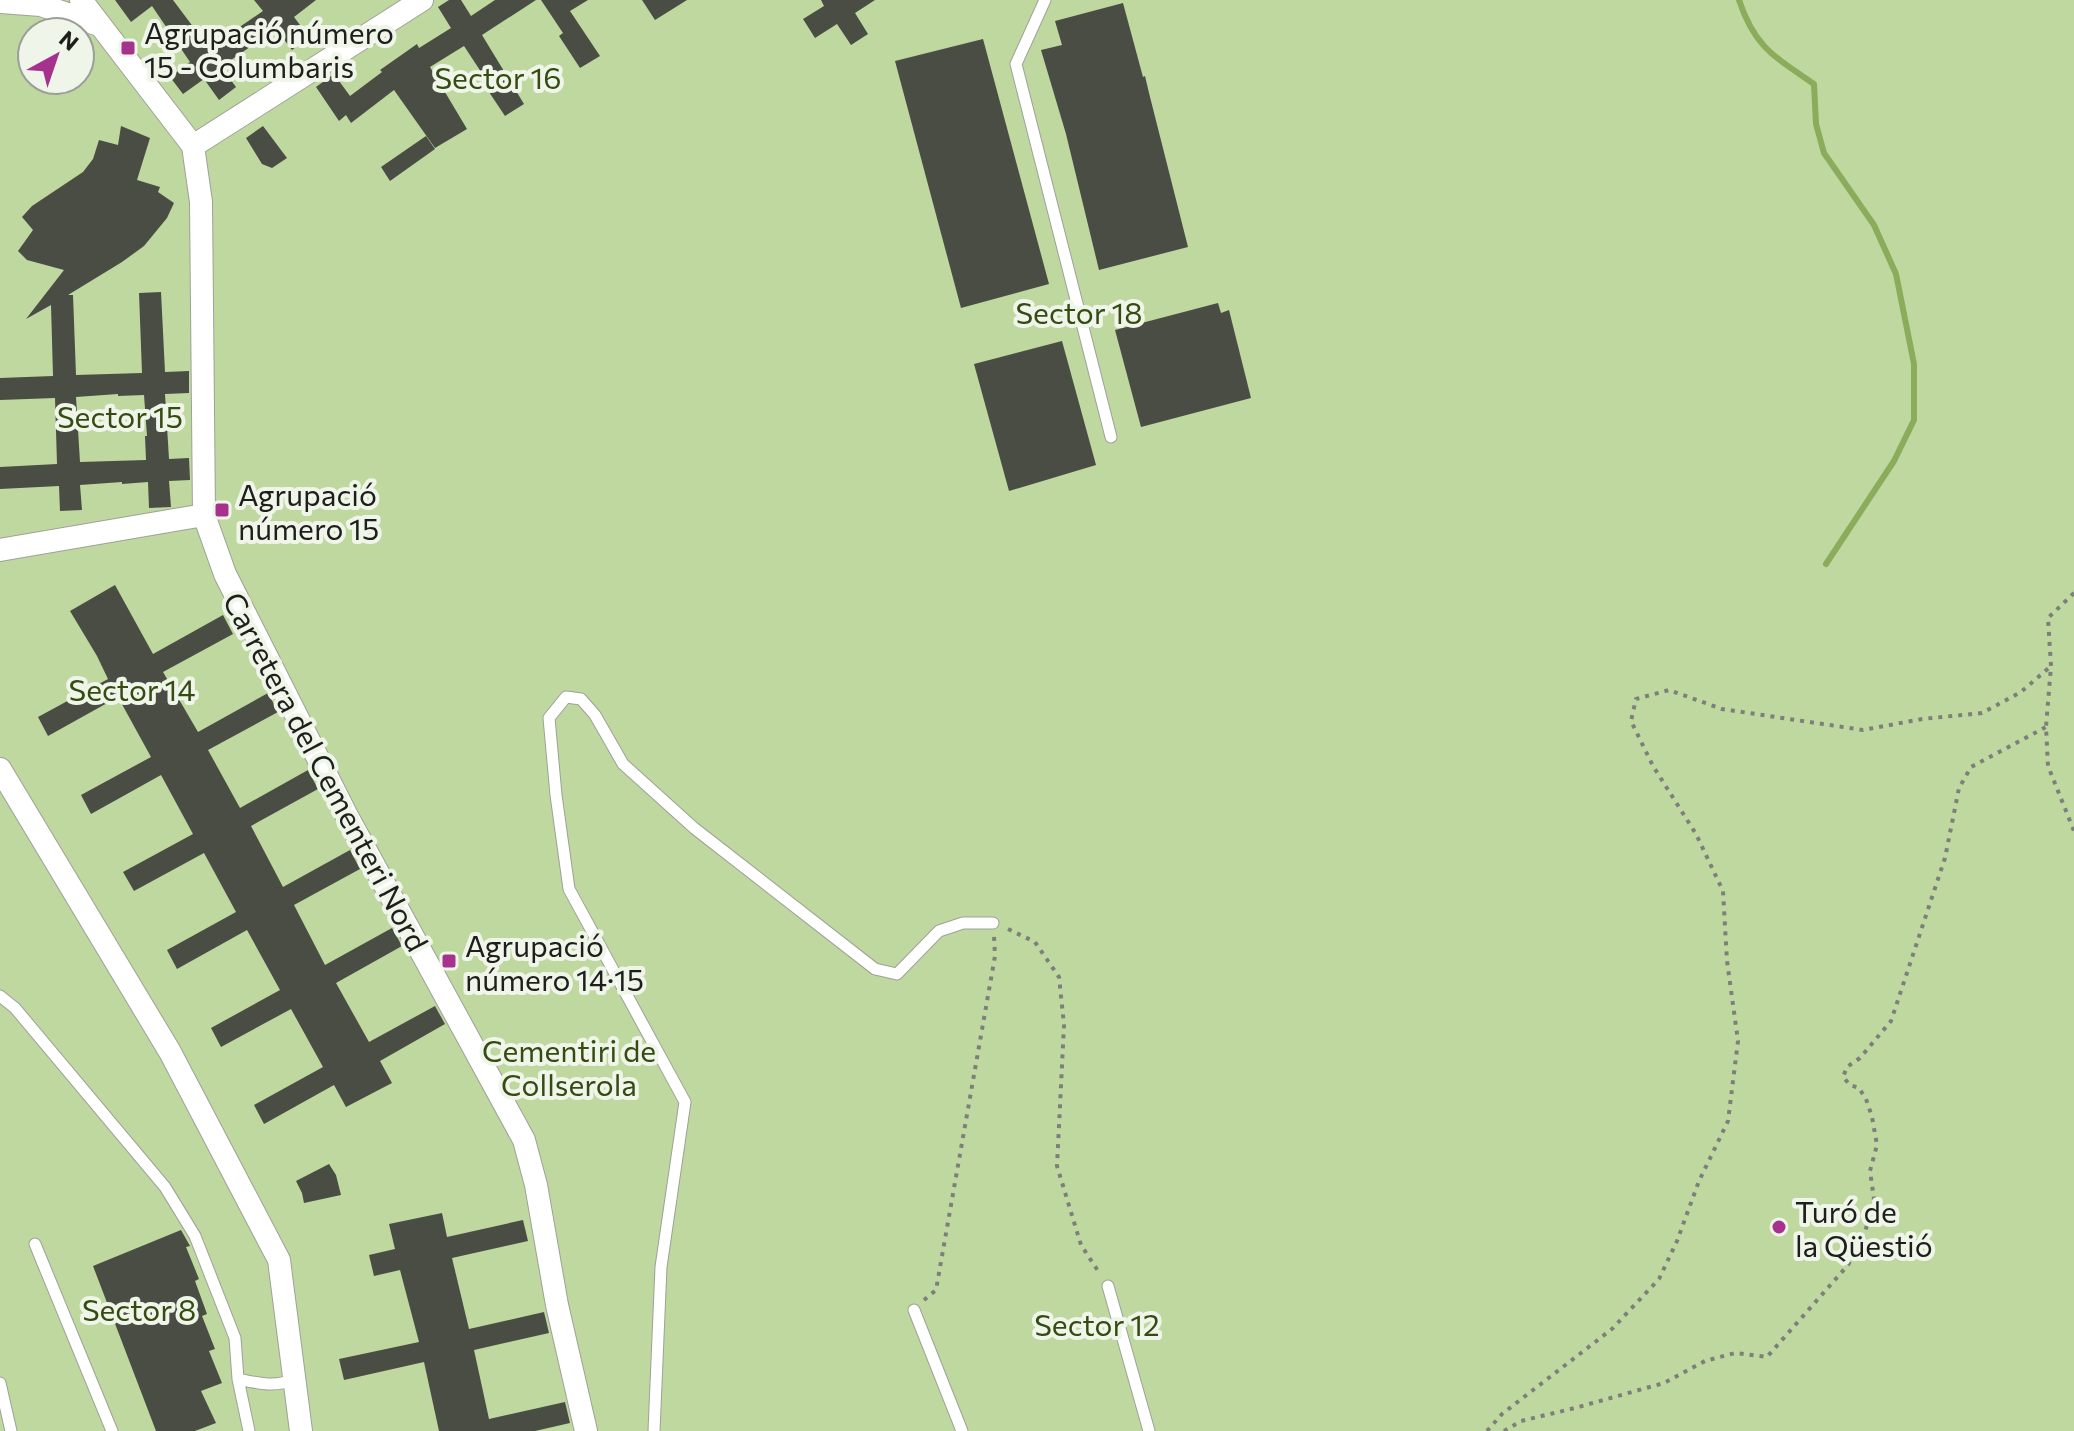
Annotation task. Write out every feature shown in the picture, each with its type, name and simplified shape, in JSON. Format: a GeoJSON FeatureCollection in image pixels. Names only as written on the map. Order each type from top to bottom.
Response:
{"type":"FeatureCollection","features":[{"type":"Feature","properties":{"kind":"street","name":"Carretera del Cementeri Nord"},"geometry":{"type":"LineString","coordinates":[[81,0],[193,146],[201,202],[204,515],[225,574],[339,800],[524,1140],[586,1431]]}},
{"type":"Feature","properties":{"kind":"street"},"geometry":{"type":"LineString","coordinates":[[193,146],[422,0]]}},
{"type":"Feature","properties":{"kind":"street"},"geometry":{"type":"LineString","coordinates":[[0,2],[41,5],[99,25]]}},
{"type":"Feature","properties":{"kind":"street"},"geometry":{"type":"LineString","coordinates":[[0,550],[204,515]]}},
{"type":"Feature","properties":{"kind":"street"},"geometry":{"type":"LineString","coordinates":[[0,769],[170,1052],[279,1260],[301,1431]]}},
{"type":"Feature","properties":{"kind":"lane"},"geometry":{"type":"LineString","coordinates":[[1045,0],[1016,64],[1111,437]]}},
{"type":"Feature","properties":{"kind":"lane"},"geometry":{"type":"LineString","coordinates":[[654,1431],[661,1267],[685,1102],[569,889],[549,718],[566,697],[581,699],[595,715],[623,764],[694,828],[875,969],[897,974],[939,931],[963,923],[993,923]]}},
{"type":"Feature","properties":{"kind":"lane"},"geometry":{"type":"LineString","coordinates":[[0,996],[15,1008],[165,1187],[195,1236],[235,1338],[238,1379],[249,1431]]}},
{"type":"Feature","properties":{"kind":"lane"},"geometry":{"type":"LineString","coordinates":[[35,1244],[112,1431]]}},
{"type":"Feature","properties":{"kind":"lane"},"geometry":{"type":"LineString","coordinates":[[1108,1286],[1149,1431]]}},
{"type":"Feature","properties":{"kind":"lane"},"geometry":{"type":"LineString","coordinates":[[914,1310],[962,1431]]}},
{"type":"Feature","properties":{"kind":"lane"},"geometry":{"type":"LineString","coordinates":[[238,1379],[260,1384],[284,1384],[294,1379]]}},
{"type":"Feature","properties":{"kind":"lane"},"geometry":{"type":"LineString","coordinates":[[0,1383],[11,1431]]}},
{"type":"Feature","properties":{"kind":"path"},"geometry":{"type":"LineString","coordinates":[[2074,593],[2048,618],[2051,666],[2046,727],[2048,766],[2074,831]]}},
{"type":"Feature","properties":{"kind":"path"},"geometry":{"type":"LineString","coordinates":[[1487,1431],[1502,1414],[1612,1329],[1659,1279],[1699,1181],[1728,1121],[1738,1041],[1727,961],[1723,891],[1696,834],[1653,766],[1631,721],[1636,699],[1669,690],[1722,709],[1863,730],[1922,719],[1982,713],[2021,692],[2051,666]]}},
{"type":"Feature","properties":{"kind":"path"},"geometry":{"type":"LineString","coordinates":[[1504,1431],[1521,1421],[1664,1383],[1705,1361],[1735,1353],[1767,1357],[1848,1265],[1868,1224],[1874,1199],[1870,1171],[1877,1145],[1866,1099],[1859,1088],[1850,1085],[1843,1077],[1847,1067],[1860,1058],[1891,1021],[1945,858],[1956,798],[1965,777],[1971,767],[2046,727]]}},
{"type":"Feature","properties":{"kind":"path"},"geometry":{"type":"LineString","coordinates":[[914,1310],[936,1290],[995,956],[993,923],[1035,942],[1059,977],[1064,1025],[1057,1166],[1081,1245],[1108,1286]]}},
{"type":"Feature","properties":{"kind":"green space"},"geometry":{"type":"Polygon","coordinates":[[[0,0],[2074,0],[2074,1431],[0,1431],[0,0]]]}},
{"type":"Feature","properties":{"kind":"building"},"geometry":{"type":"Polygon","coordinates":[[[115,0],[173,0],[209,48],[263,11],[254,0],[316,0],[294,17],[309,37],[292,50],[276,29],[221,67],[236,87],[219,100],[204,79],[183,94],[170,77],[190,62],[152,6],[131,22],[115,0]]]}},
{"type":"Feature","properties":{"kind":"building"},"geometry":{"type":"Polygon","coordinates":[[[449,0],[461,0],[471,16],[495,0],[536,0],[482,35],[524,104],[505,116],[464,46],[430,67],[467,129],[435,148],[394,90],[351,123],[346,115],[339,121],[316,87],[334,74],[350,96],[417,44],[419,48],[451,28],[438,7],[449,0]]]}},
{"type":"Feature","properties":{"kind":"building"},"geometry":{"type":"Polygon","coordinates":[[[541,0],[588,0],[570,11],[600,56],[580,68],[559,36],[563,33],[541,0]]]}},
{"type":"Feature","properties":{"kind":"building"},"geometry":{"type":"Polygon","coordinates":[[[642,0],[687,0],[655,20],[642,0]]]}},
{"type":"Feature","properties":{"kind":"building"},"geometry":{"type":"Polygon","coordinates":[[[821,0],[875,0],[855,13],[868,34],[851,45],[837,24],[815,38],[803,19],[824,6],[821,0]]]}},
{"type":"Feature","properties":{"kind":"building"},"geometry":{"type":"Polygon","coordinates":[[[1123,3],[1145,76],[1188,247],[1099,270],[1066,134],[1041,50],[1062,45],[1055,21],[1123,3]]]}},
{"type":"Feature","properties":{"kind":"building"},"geometry":{"type":"Polygon","coordinates":[[[983,39],[1049,284],[961,308],[895,61],[983,39]]]}},
{"type":"Feature","properties":{"kind":"building"},"geometry":{"type":"Polygon","coordinates":[[[121,126],[150,138],[137,180],[160,187],[158,192],[174,203],[167,218],[144,246],[68,295],[73,295],[76,375],[142,373],[139,293],[161,292],[165,372],[189,371],[189,393],[165,394],[169,459],[189,458],[190,480],[169,481],[171,507],[149,508],[148,482],[122,482],[80,485],[82,510],[60,511],[59,486],[0,489],[0,467],[57,464],[55,398],[0,400],[0,378],[53,376],[51,305],[26,319],[64,270],[27,260],[18,251],[33,230],[22,217],[32,206],[83,172],[93,159],[99,140],[118,145],[121,126]],[[144,395],[76,397],[80,462],[146,460],[144,395]]]}},
{"type":"Feature","properties":{"kind":"building"},"geometry":{"type":"Polygon","coordinates":[[[263,126],[287,158],[272,168],[262,164],[246,138],[263,126]]]}},
{"type":"Feature","properties":{"kind":"building"},"geometry":{"type":"Polygon","coordinates":[[[426,136],[435,149],[390,181],[381,167],[426,136]]]}},
{"type":"Feature","properties":{"kind":"building"},"geometry":{"type":"Polygon","coordinates":[[[1218,303],[1221,313],[1229,310],[1251,398],[1141,427],[1115,330],[1218,303]]]}},
{"type":"Feature","properties":{"kind":"building"},"geometry":{"type":"Polygon","coordinates":[[[1062,341],[1096,465],[1009,491],[974,364],[1062,341]]]}},
{"type":"Feature","properties":{"kind":"building"},"geometry":{"type":"Polygon","coordinates":[[[115,585],[153,654],[223,615],[233,634],[163,672],[198,732],[268,693],[278,712],[208,750],[240,808],[308,770],[318,789],[251,826],[283,887],[350,850],[360,869],[294,905],[325,965],[392,928],[402,946],[336,983],[369,1042],[435,1006],[445,1024],[380,1061],[392,1083],[346,1107],[334,1085],[264,1124],[254,1105],[323,1067],[291,1009],[221,1047],[211,1028],[280,990],[247,930],[177,969],[167,950],[236,912],[204,853],[134,891],[123,872],[193,834],[161,775],[91,814],[81,795],[151,757],[118,697],[48,736],[38,717],[108,679],[70,611],[115,585]]]}},
{"type":"Feature","properties":{"kind":"building"},"geometry":{"type":"Polygon","coordinates":[[[329,1164],[336,1175],[341,1195],[304,1203],[296,1181],[329,1164]]]}},
{"type":"Feature","properties":{"kind":"building"},"geometry":{"type":"Polygon","coordinates":[[[442,1213],[447,1237],[523,1220],[528,1241],[452,1258],[469,1329],[544,1312],[549,1333],[474,1350],[489,1419],[565,1402],[570,1423],[535,1431],[439,1431],[424,1362],[344,1380],[339,1359],[419,1342],[400,1270],[374,1276],[369,1255],[395,1249],[389,1224],[442,1213]]]}},
{"type":"Feature","properties":{"kind":"building"},"geometry":{"type":"Polygon","coordinates":[[[181,1230],[190,1246],[186,1247],[199,1279],[195,1281],[207,1314],[202,1316],[215,1349],[209,1351],[222,1383],[201,1391],[216,1423],[195,1431],[156,1431],[93,1266],[181,1230]]]}},
{"type":"Feature","properties":{"kind":"waterway"},"geometry":{"type":"LineString","coordinates":[[1739,0],[1759,41],[1814,84],[1816,124],[1824,153],[1874,225],[1896,274],[1914,364],[1914,420],[1894,461],[1826,564]]}},
{"type":"Feature","properties":{"kind":"place","name":"Agrupació número 15 - Columbaris"},"geometry":{"type":"Point","coordinates":[128,48]}},
{"type":"Feature","properties":{"kind":"place","name":"Agrupació número 15"},"geometry":{"type":"Point","coordinates":[222,510]}},
{"type":"Feature","properties":{"kind":"place","name":"Agrupació número 14·15"},"geometry":{"type":"Point","coordinates":[449,961]}},
{"type":"Feature","properties":{"kind":"place","name":"Turó de la Qüestió"},"geometry":{"type":"Point","coordinates":[1779,1227]}},
{"type":"Feature","properties":{"kind":"park label","name":"Sector 16"},"geometry":{"type":"Point","coordinates":[498,76]}},
{"type":"Feature","properties":{"kind":"park label","name":"Sector 18"},"geometry":{"type":"Point","coordinates":[1079,311]}},
{"type":"Feature","properties":{"kind":"park label","name":"Sector 15"},"geometry":{"type":"Point","coordinates":[120,415]}},
{"type":"Feature","properties":{"kind":"park label","name":"Sector 14"},"geometry":{"type":"Point","coordinates":[132,688]}},
{"type":"Feature","properties":{"kind":"park label","name":"Cementiri de Collserola"},"geometry":{"type":"Point","coordinates":[569,1066]}},
{"type":"Feature","properties":{"kind":"park label","name":"Sector 8"},"geometry":{"type":"Point","coordinates":[139,1308]}},
{"type":"Feature","properties":{"kind":"park label","name":"Sector 12"},"geometry":{"type":"Point","coordinates":[1097,1323]}}]}
